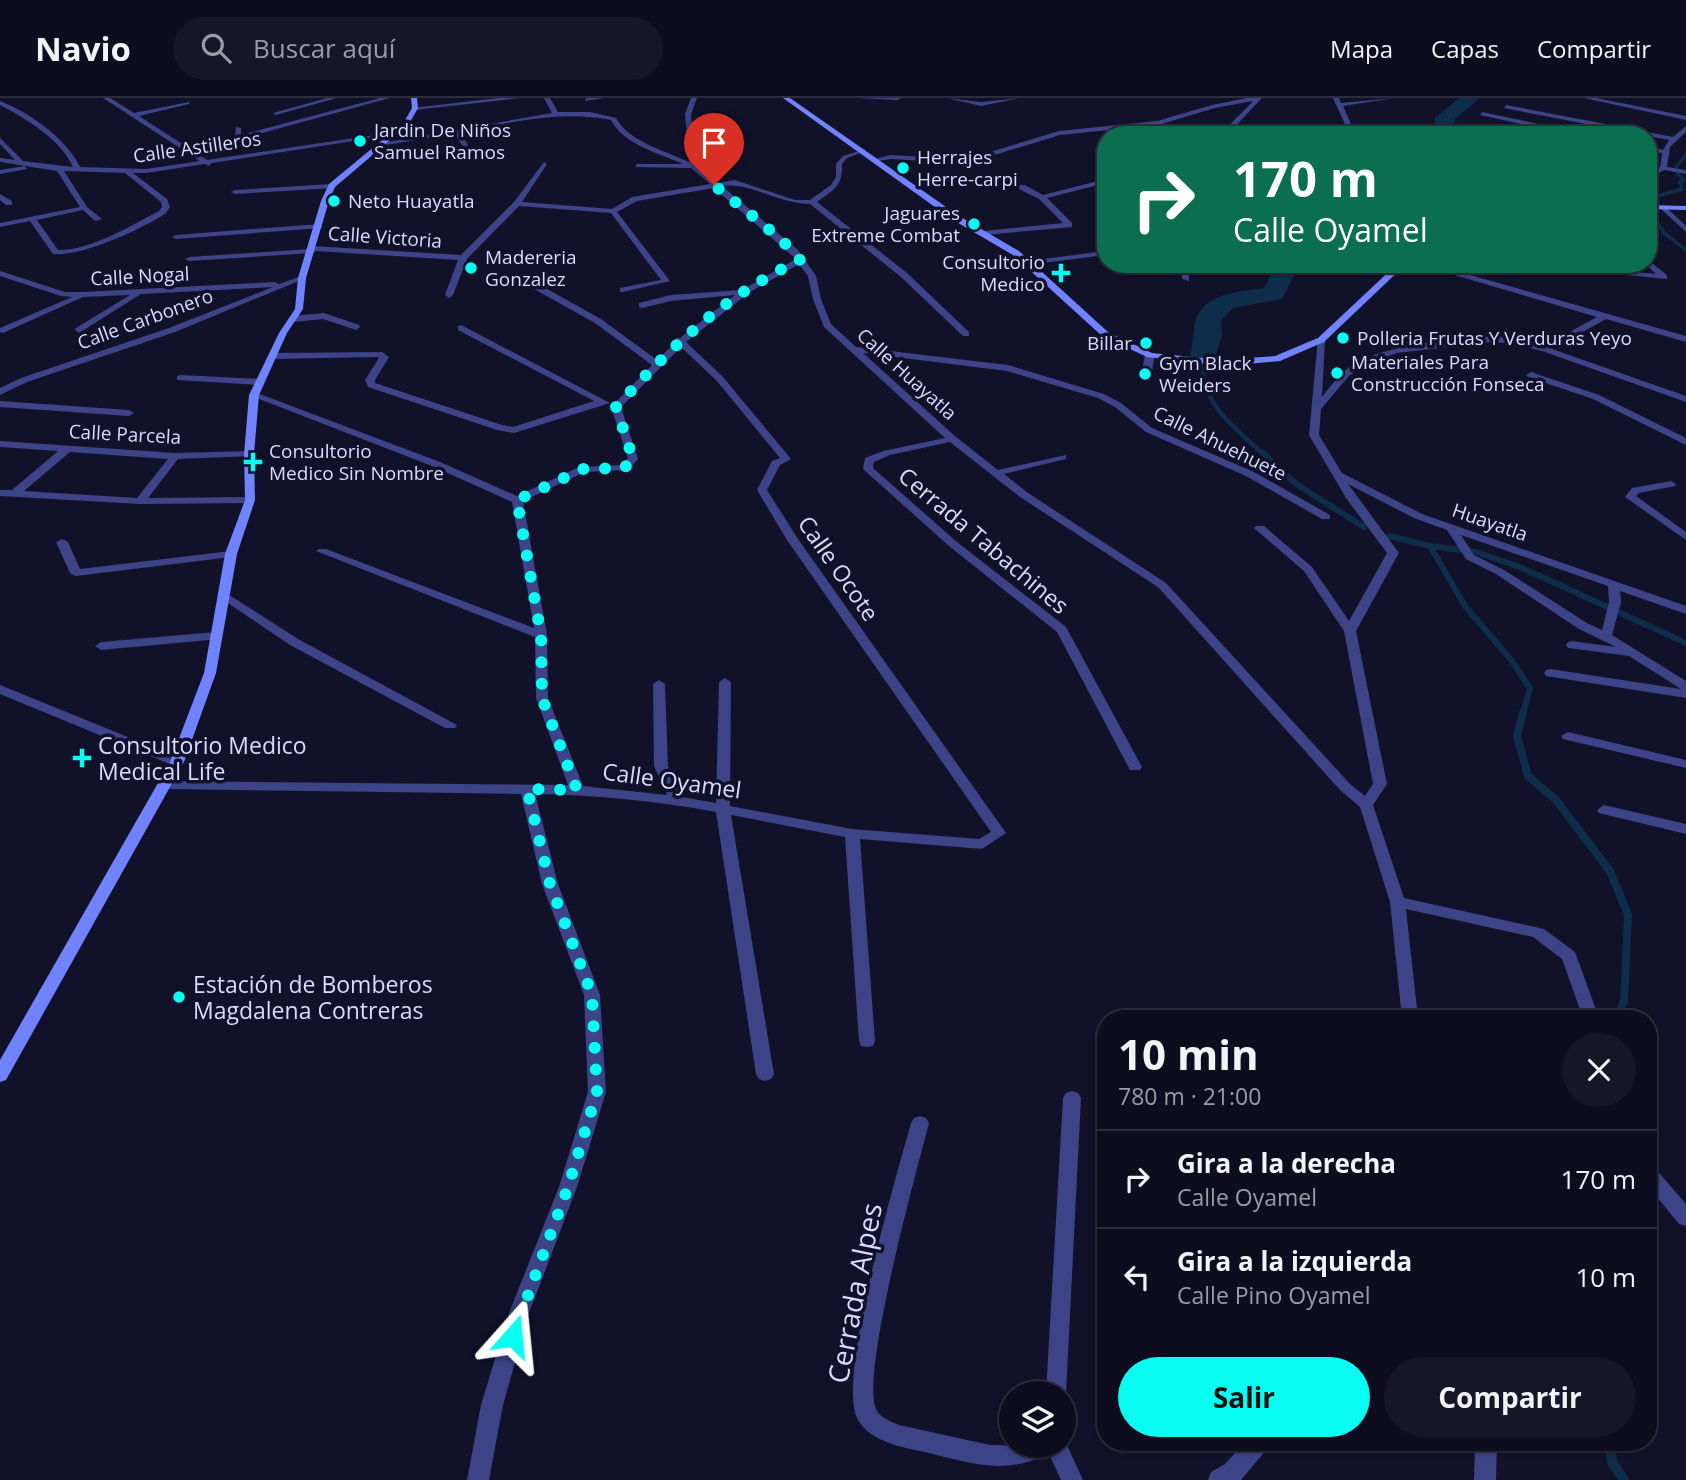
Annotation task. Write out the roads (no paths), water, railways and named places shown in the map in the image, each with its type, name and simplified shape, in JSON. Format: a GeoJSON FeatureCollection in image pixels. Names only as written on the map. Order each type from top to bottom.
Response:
{"type":"FeatureCollection","features":[{"type":"Feature","properties":{"kind":"street"},"geometry":{"type":"LineString","coordinates":[[106,98],[209,164]]}},
{"type":"Feature","properties":{"kind":"street"},"geometry":{"type":"LineString","coordinates":[[276,113],[334,98]]}},
{"type":"Feature","properties":{"kind":"street"},"geometry":{"type":"LineString","coordinates":[[238,128],[238,138],[387,98]]}},
{"type":"Feature","properties":{"kind":"street"},"geometry":{"type":"LineString","coordinates":[[0,1075],[177,762],[210,673],[231,554],[250,500],[248,454],[254,395],[299,309],[302,278],[332,186],[397,133],[415,108],[414,98]]}},
{"type":"Feature","properties":{"kind":"street"},"geometry":{"type":"LineString","coordinates":[[415,108],[517,98]]}},
{"type":"Feature","properties":{"kind":"street"},"geometry":{"type":"LineString","coordinates":[[547,98],[556,115]]}},
{"type":"Feature","properties":{"kind":"street"},"geometry":{"type":"LineString","coordinates":[[587,100],[601,98]]}},
{"type":"Feature","properties":{"kind":"street"},"geometry":{"type":"LineString","coordinates":[[637,166],[693,166],[688,114],[694,98]]}},
{"type":"Feature","properties":{"kind":"street"},"geometry":{"type":"LineString","coordinates":[[786,98],[878,159],[956,218],[984,233],[1027,263],[1105,334],[1150,355],[1200,362],[1277,359],[1321,340],[1392,273]]}},
{"type":"Feature","properties":{"kind":"street"},"geometry":{"type":"LineString","coordinates":[[861,98],[898,98]]}},
{"type":"Feature","properties":{"kind":"street"},"geometry":{"type":"LineString","coordinates":[[950,98],[981,104],[1017,98]]}},
{"type":"Feature","properties":{"kind":"street"},"geometry":{"type":"LineString","coordinates":[[1128,126],[1158,123],[1214,106],[1258,98]]}},
{"type":"Feature","properties":{"kind":"street"},"geometry":{"type":"LineString","coordinates":[[1232,126],[1258,98]]}},
{"type":"Feature","properties":{"kind":"street"},"geometry":{"type":"LineString","coordinates":[[1349,126],[1338,101],[1392,98]]}},
{"type":"Feature","properties":{"kind":"street"},"geometry":{"type":"LineString","coordinates":[[1587,98],[1686,118]]}},
{"type":"Feature","properties":{"kind":"street"},"geometry":{"type":"LineString","coordinates":[[0,103],[51,136],[75,162],[77,169]]}},
{"type":"Feature","properties":{"kind":"street"},"geometry":{"type":"LineString","coordinates":[[135,115],[187,103]]}},
{"type":"Feature","properties":{"kind":"street"},"geometry":{"type":"LineString","coordinates":[[1200,103],[1214,106]]}},
{"type":"Feature","properties":{"kind":"street"},"geometry":{"type":"LineString","coordinates":[[1506,107],[1605,126]]}},
{"type":"Feature","properties":{"kind":"street"},"geometry":{"type":"LineString","coordinates":[[1482,114],[1539,126]]}},
{"type":"Feature","properties":{"kind":"street","name":"Calle Huayatla"},"geometry":{"type":"LineString","coordinates":[[385,143],[426,139],[511,120],[556,115],[596,115],[614,119],[618,128],[636,140],[693,166],[781,239],[800,260],[812,276],[827,325],[952,439],[1077,531],[1161,585],[1345,787],[1366,805]]}},
{"type":"Feature","properties":{"kind":"street"},"geometry":{"type":"LineString","coordinates":[[1663,168],[1665,152],[1673,139],[1686,128]]}},
{"type":"Feature","properties":{"kind":"street"},"geometry":{"type":"LineString","coordinates":[[878,159],[891,157],[958,161],[978,158],[1059,133],[1097,129]]}},
{"type":"Feature","properties":{"kind":"street"},"geometry":{"type":"LineString","coordinates":[[457,131],[467,149],[482,149]]}},
{"type":"Feature","properties":{"kind":"street","name":"Calle Astilleros"},"geometry":{"type":"LineString","coordinates":[[0,160],[59,169],[128,172],[209,164],[397,133]]}},
{"type":"Feature","properties":{"kind":"street"},"geometry":{"type":"LineString","coordinates":[[1657,136],[1673,139]]}},
{"type":"Feature","properties":{"kind":"street"},"geometry":{"type":"LineString","coordinates":[[0,140],[20,162]]}},
{"type":"Feature","properties":{"kind":"street"},"geometry":{"type":"LineString","coordinates":[[517,204],[613,211],[635,199],[735,182],[794,202],[812,202],[834,186],[839,177],[839,164],[845,157],[863,150]]}},
{"type":"Feature","properties":{"kind":"street"},"geometry":{"type":"LineString","coordinates":[[1657,150],[1665,152]]}},
{"type":"Feature","properties":{"kind":"street","name":"Calle Victoria"},"geometry":{"type":"LineString","coordinates":[[189,259],[312,250],[463,258],[517,204],[544,164]]}},
{"type":"Feature","properties":{"kind":"street"},"geometry":{"type":"LineString","coordinates":[[0,172],[37,166]]}},
{"type":"Feature","properties":{"kind":"street"},"geometry":{"type":"LineString","coordinates":[[1657,172],[1663,168],[1686,172]]}},
{"type":"Feature","properties":{"kind":"street"},"geometry":{"type":"LineString","coordinates":[[59,169],[84,208],[98,219]]}},
{"type":"Feature","properties":{"kind":"street"},"geometry":{"type":"LineString","coordinates":[[32,218],[56,252],[70,252],[162,213],[166,207],[164,201],[128,172]]}},
{"type":"Feature","properties":{"kind":"street"},"geometry":{"type":"LineString","coordinates":[[1042,197],[1097,183]]}},
{"type":"Feature","properties":{"kind":"street"},"geometry":{"type":"LineString","coordinates":[[235,192],[332,186]]}},
{"type":"Feature","properties":{"kind":"street"},"geometry":{"type":"LineString","coordinates":[[984,233],[1069,225],[1042,197],[1022,187]]}},
{"type":"Feature","properties":{"kind":"street"},"geometry":{"type":"LineString","coordinates":[[0,196],[9,203]]}},
{"type":"Feature","properties":{"kind":"street"},"geometry":{"type":"LineString","coordinates":[[812,202],[904,275],[966,334]]}},
{"type":"Feature","properties":{"kind":"street"},"geometry":{"type":"LineString","coordinates":[[0,225],[84,208]]}},
{"type":"Feature","properties":{"kind":"street"},"geometry":{"type":"LineString","coordinates":[[1657,208],[1686,208]]}},
{"type":"Feature","properties":{"kind":"street"},"geometry":{"type":"LineString","coordinates":[[1665,208],[1686,230]]}},
{"type":"Feature","properties":{"kind":"street"},"geometry":{"type":"LineString","coordinates":[[613,211],[666,281],[623,290]]}},
{"type":"Feature","properties":{"kind":"street"},"geometry":{"type":"LineString","coordinates":[[176,237],[319,226]]}},
{"type":"Feature","properties":{"kind":"street"},"geometry":{"type":"LineString","coordinates":[[1027,263],[1097,254]]}},
{"type":"Feature","properties":{"kind":"street"},"geometry":{"type":"LineString","coordinates":[[449,295],[463,258]]}},
{"type":"Feature","properties":{"kind":"street"},"geometry":{"type":"LineString","coordinates":[[616,407],[679,340],[740,292],[800,260]]}},
{"type":"Feature","properties":{"kind":"street"},"geometry":{"type":"LineString","coordinates":[[1624,273],[1664,277],[1657,270]]}},
{"type":"Feature","properties":{"kind":"street","name":"Calle Nogal"},"geometry":{"type":"LineString","coordinates":[[0,273],[64,294],[83,295],[286,283]]}},
{"type":"Feature","properties":{"kind":"street"},"geometry":{"type":"LineString","coordinates":[[1186,273],[1186,279]]}},
{"type":"Feature","properties":{"kind":"street"},"geometry":{"type":"LineString","coordinates":[[1452,273],[1686,339]]}},
{"type":"Feature","properties":{"kind":"street","name":"Calle Carbonero"},"geometry":{"type":"LineString","coordinates":[[0,392],[24,380],[184,325],[302,278]]}},
{"type":"Feature","properties":{"kind":"street"},"geometry":{"type":"LineString","coordinates":[[535,286],[582,310],[632,343],[656,364]]}},
{"type":"Feature","properties":{"kind":"street"},"geometry":{"type":"LineString","coordinates":[[79,330],[140,292]]}},
{"type":"Feature","properties":{"kind":"street"},"geometry":{"type":"LineString","coordinates":[[642,305],[671,298],[740,292]]}},
{"type":"Feature","properties":{"kind":"street"},"geometry":{"type":"LineString","coordinates":[[3,330],[83,295]]}},
{"type":"Feature","properties":{"kind":"street"},"geometry":{"type":"LineString","coordinates":[[293,319],[324,316],[356,327]]}},
{"type":"Feature","properties":{"kind":"street"},"geometry":{"type":"LineString","coordinates":[[1545,349],[1605,316]]}},
{"type":"Feature","properties":{"kind":"street"},"geometry":{"type":"LineString","coordinates":[[461,328],[616,407]]}},
{"type":"Feature","properties":{"kind":"street","name":"Calle Ocote"},"geometry":{"type":"LineString","coordinates":[[679,340],[720,379],[786,458],[776,463],[762,490],[793,541],[999,833]]}},
{"type":"Feature","properties":{"kind":"street"},"geometry":{"type":"LineString","coordinates":[[1321,340],[1314,435],[1340,475],[1351,498],[1393,553],[1350,631]]}},
{"type":"Feature","properties":{"kind":"street"},"geometry":{"type":"LineString","coordinates":[[1318,407],[1346,374],[1363,362],[1396,350],[1492,340],[1513,341],[1545,349],[1686,399]]}},
{"type":"Feature","properties":{"kind":"street","name":"Calle Ahuehuete"},"geometry":{"type":"LineString","coordinates":[[854,349],[1008,368],[1101,396],[1118,405],[1149,429],[1250,474],[1326,517]]}},
{"type":"Feature","properties":{"kind":"street"},"geometry":{"type":"LineString","coordinates":[[273,356],[379,354],[384,357],[370,380],[370,385],[500,428],[514,430],[602,402]]}},
{"type":"Feature","properties":{"kind":"street"},"geometry":{"type":"LineString","coordinates":[[1147,371],[1150,355]]}},
{"type":"Feature","properties":{"kind":"street"},"geometry":{"type":"LineString","coordinates":[[1531,375],[1596,397],[1686,442]]}},
{"type":"Feature","properties":{"kind":"street"},"geometry":{"type":"LineString","coordinates":[[180,378],[260,382]]}},
{"type":"Feature","properties":{"kind":"street"},"geometry":{"type":"LineString","coordinates":[[254,395],[436,464],[517,500],[583,469],[624,468],[633,459],[616,407]]}},
{"type":"Feature","properties":{"kind":"street"},"geometry":{"type":"LineString","coordinates":[[0,404],[129,413]]}},
{"type":"Feature","properties":{"kind":"street","name":"Cerrada Tabachines"},"geometry":{"type":"LineString","coordinates":[[952,439],[887,453],[869,460],[868,469],[953,544],[1062,631],[1135,767]]}},
{"type":"Feature","properties":{"kind":"street","name":"Calle Parcela"},"geometry":{"type":"LineString","coordinates":[[0,444],[175,456],[248,454]]}},
{"type":"Feature","properties":{"kind":"street"},"geometry":{"type":"LineString","coordinates":[[14,494],[67,449]]}},
{"type":"Feature","properties":{"kind":"street"},"geometry":{"type":"LineString","coordinates":[[141,501],[175,456]]}},
{"type":"Feature","properties":{"kind":"street"},"geometry":{"type":"LineString","coordinates":[[997,473],[1062,457]]}},
{"type":"Feature","properties":{"kind":"street","name":"Huayatla"},"geometry":{"type":"LineString","coordinates":[[1340,475],[1393,505],[1686,610]]}},
{"type":"Feature","properties":{"kind":"street"},"geometry":{"type":"LineString","coordinates":[[1671,484],[1636,490],[1630,497],[1686,537]]}},
{"type":"Feature","properties":{"kind":"street"},"geometry":{"type":"LineString","coordinates":[[0,493],[141,501],[250,500]]}},
{"type":"Feature","properties":{"kind":"street"},"geometry":{"type":"LineString","coordinates":[[517,500],[541,635],[542,698],[577,790]]}},
{"type":"Feature","properties":{"kind":"street"},"geometry":{"type":"LineString","coordinates":[[1451,527],[1470,557],[1500,572],[1583,626],[1606,636],[1686,687]]}},
{"type":"Feature","properties":{"kind":"street"},"geometry":{"type":"LineString","coordinates":[[1260,528],[1308,569],[1350,631],[1380,784],[1366,805],[1398,902],[1409,1010]]}},
{"type":"Feature","properties":{"kind":"street"},"geometry":{"type":"LineString","coordinates":[[62,542],[76,573],[231,554]]}},
{"type":"Feature","properties":{"kind":"street"},"geometry":{"type":"LineString","coordinates":[[322,551],[541,635]]}},
{"type":"Feature","properties":{"kind":"street"},"geometry":{"type":"LineString","coordinates":[[1606,636],[1615,602],[1613,583]]}},
{"type":"Feature","properties":{"kind":"street"},"geometry":{"type":"LineString","coordinates":[[223,595],[294,642],[450,726]]}},
{"type":"Feature","properties":{"kind":"street"},"geometry":{"type":"LineString","coordinates":[[102,646],[216,636]]}},
{"type":"Feature","properties":{"kind":"street"},"geometry":{"type":"LineString","coordinates":[[1572,645],[1636,654]]}},
{"type":"Feature","properties":{"kind":"street"},"geometry":{"type":"LineString","coordinates":[[1550,673],[1686,694]]}},
{"type":"Feature","properties":{"kind":"street"},"geometry":{"type":"LineString","coordinates":[[725,682],[723,809],[765,1074]]}},
{"type":"Feature","properties":{"kind":"street"},"geometry":{"type":"LineString","coordinates":[[659,684],[661,766],[676,800]]}},
{"type":"Feature","properties":{"kind":"street"},"geometry":{"type":"LineString","coordinates":[[0,689],[177,762]]}},
{"type":"Feature","properties":{"kind":"street"},"geometry":{"type":"LineString","coordinates":[[1568,736],[1686,764]]}},
{"type":"Feature","properties":{"kind":"street","name":"Calle Oyamel"},"geometry":{"type":"LineString","coordinates":[[165,785],[577,790],[676,800],[852,834],[982,844],[999,833]]}},
{"type":"Feature","properties":{"kind":"street"},"geometry":{"type":"LineString","coordinates":[[478,1480],[492,1405],[519,1313],[568,1187],[597,1092],[592,995],[550,884],[527,789]]}},
{"type":"Feature","properties":{"kind":"street"},"geometry":{"type":"LineString","coordinates":[[1604,810],[1686,829]]}},
{"type":"Feature","properties":{"kind":"street"},"geometry":{"type":"LineString","coordinates":[[852,834],[867,1041]]}},
{"type":"Feature","properties":{"kind":"street"},"geometry":{"type":"LineString","coordinates":[[1398,902],[1538,933],[1569,957],[1589,1010]]}},
{"type":"Feature","properties":{"kind":"street"},"geometry":{"type":"LineString","coordinates":[[1057,1381],[1072,1098]]}},
{"type":"Feature","properties":{"kind":"street","name":"Cerrada Alpes"},"geometry":{"type":"LineString","coordinates":[[920,1123],[876,1299],[860,1396],[865,1413],[877,1425],[905,1437],[971,1454],[999,1456]]}},
{"type":"Feature","properties":{"kind":"street"},"geometry":{"type":"LineString","coordinates":[[1657,1183],[1686,1218]]}},
{"type":"Feature","properties":{"kind":"street"},"geometry":{"type":"LineString","coordinates":[[1219,1480],[1233,1472],[1251,1451]]}},
{"type":"Feature","properties":{"kind":"street"},"geometry":{"type":"LineString","coordinates":[[1485,1480],[1486,1451]]}},
{"type":"Feature","properties":{"kind":"street"},"geometry":{"type":"LineString","coordinates":[[1062,1458],[1072,1480]]}},
{"type":"Feature","properties":{"kind":"waterway"},"geometry":{"type":"LineString","coordinates":[[1444,126],[1444,118],[1471,98]]}},
{"type":"Feature","properties":{"kind":"waterway"},"geometry":{"type":"LineString","coordinates":[[1676,167],[1686,155]]}},
{"type":"Feature","properties":{"kind":"waterway"},"geometry":{"type":"LineString","coordinates":[[1657,196],[1682,189],[1680,182],[1684,180],[1677,173]]}},
{"type":"Feature","properties":{"kind":"waterway"},"geometry":{"type":"LineString","coordinates":[[1657,222],[1664,233],[1686,250]]}},
{"type":"Feature","properties":{"kind":"waterway"},"geometry":{"type":"LineString","coordinates":[[1204,356],[1209,335],[1208,320],[1225,302],[1273,294],[1284,273]]}},
{"type":"Feature","properties":{"kind":"waterway"},"geometry":{"type":"LineString","coordinates":[[1203,366],[1205,381],[1215,405],[1264,455]]}},
{"type":"Feature","properties":{"kind":"waterway"},"geometry":{"type":"LineString","coordinates":[[1263,453],[1296,484],[1364,527]]}},
{"type":"Feature","properties":{"kind":"waterway"},"geometry":{"type":"LineString","coordinates":[[1389,536],[1430,546]]}},
{"type":"Feature","properties":{"kind":"waterway"},"geometry":{"type":"LineString","coordinates":[[1430,546],[1476,552],[1520,567],[1686,643]]}},
{"type":"Feature","properties":{"kind":"waterway"},"geometry":{"type":"LineString","coordinates":[[1430,546],[1465,606],[1512,661],[1530,688],[1523,714]]}},
{"type":"Feature","properties":{"kind":"waterway"},"geometry":{"type":"LineString","coordinates":[[1523,712],[1517,736],[1528,776],[1556,800],[1610,871],[1628,915],[1624,1001],[1620,1010]]}},
{"type":"Feature","properties":{"kind":"waterway"},"geometry":{"type":"LineString","coordinates":[[1611,1451],[1612,1462],[1624,1480]]}},
{"type":"Feature","properties":{"kind":"place","name":"Jardin De Niños Samuel Ramos"},"geometry":{"type":"Point","coordinates":[360,141]}},
{"type":"Feature","properties":{"kind":"place","name":"Herrajes Herre-carpi"},"geometry":{"type":"Point","coordinates":[903,168]}},
{"type":"Feature","properties":{"kind":"place","name":"Neto Huayatla"},"geometry":{"type":"Point","coordinates":[334,201]}},
{"type":"Feature","properties":{"kind":"place","name":"Jaguares Extreme Combat"},"geometry":{"type":"Point","coordinates":[974,224]}},
{"type":"Feature","properties":{"kind":"place","name":"Madereria Gonzalez"},"geometry":{"type":"Point","coordinates":[471,268]}},
{"type":"Feature","properties":{"kind":"place","name":"Consultorio Medico"},"geometry":{"type":"Point","coordinates":[1061,273]}},
{"type":"Feature","properties":{"kind":"place","name":"Polleria Frutas Y Verduras Yeyo"},"geometry":{"type":"Point","coordinates":[1343,338]}},
{"type":"Feature","properties":{"kind":"place","name":"Billar"},"geometry":{"type":"Point","coordinates":[1146,343]}},
{"type":"Feature","properties":{"kind":"place","name":"Materiales Para Construcción Fonseca"},"geometry":{"type":"Point","coordinates":[1337,373]}},
{"type":"Feature","properties":{"kind":"place","name":"Gym Black Weiders"},"geometry":{"type":"Point","coordinates":[1145,374]}},
{"type":"Feature","properties":{"kind":"place","name":"Consultorio Medico Sin Nombre"},"geometry":{"type":"Point","coordinates":[253,462]}},
{"type":"Feature","properties":{"kind":"place","name":"Consultorio Medico Medical Life"},"geometry":{"type":"Point","coordinates":[82,758]}},
{"type":"Feature","properties":{"kind":"place","name":"Estación de Bomberos Magdalena Contreras"},"geometry":{"type":"Point","coordinates":[179,997]}}]}
